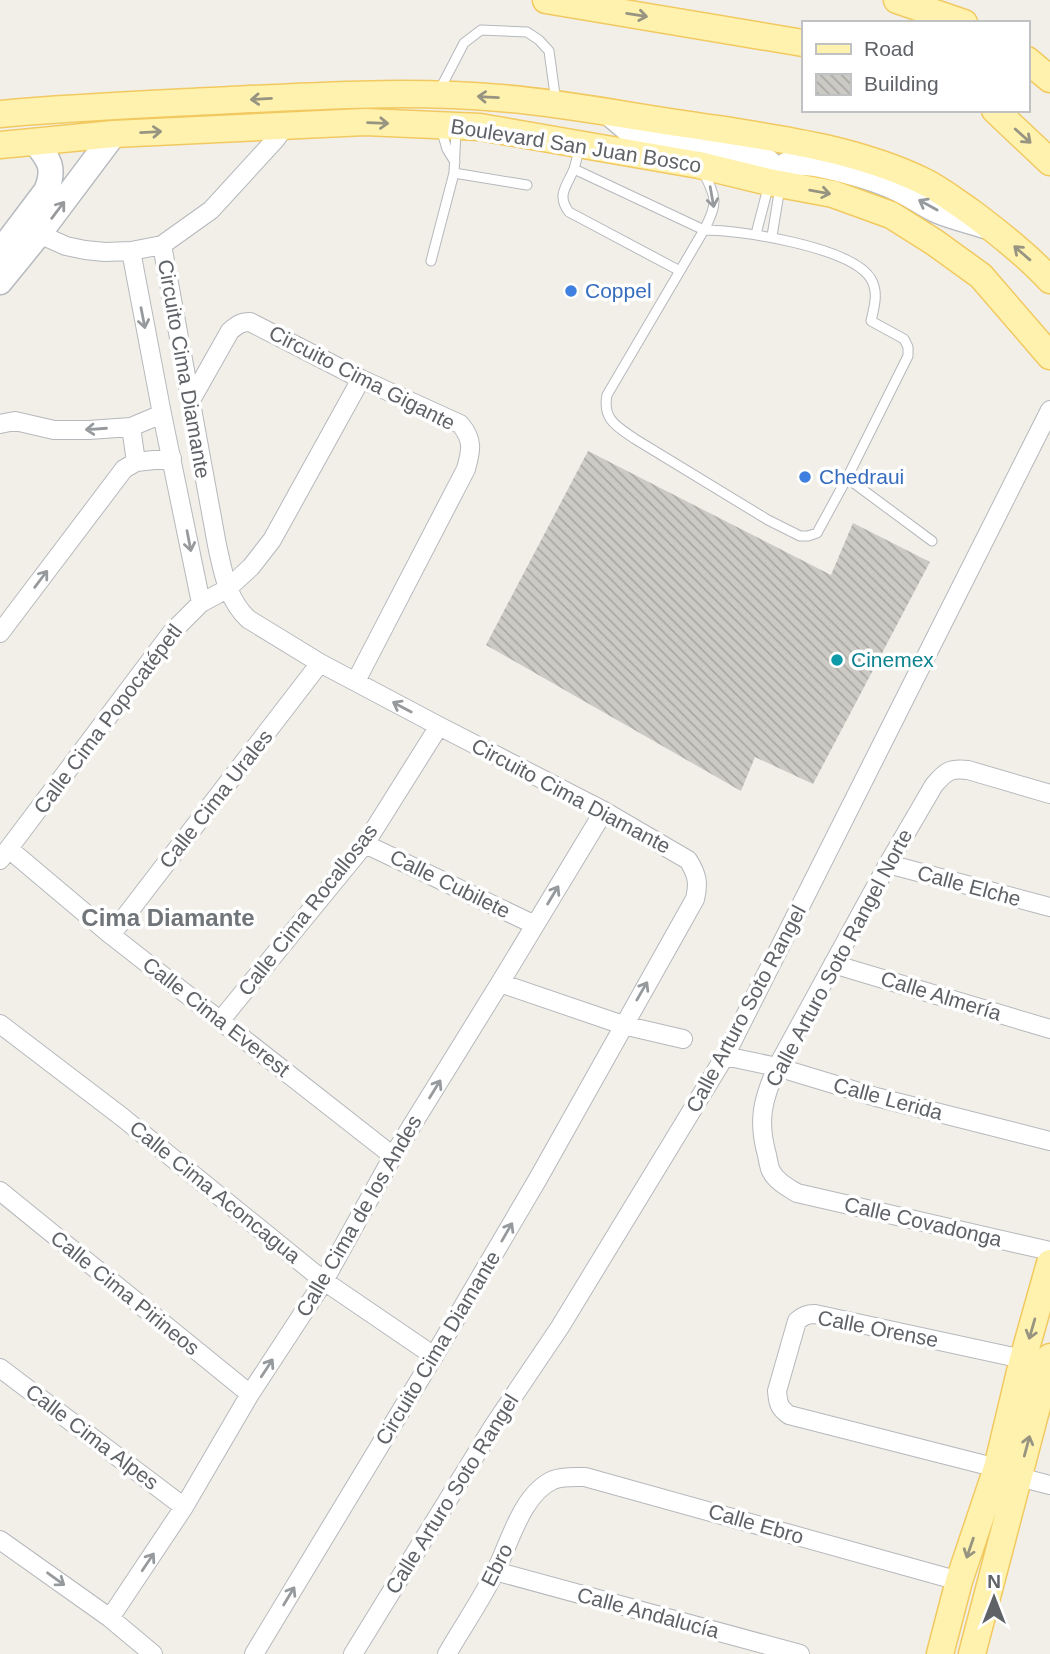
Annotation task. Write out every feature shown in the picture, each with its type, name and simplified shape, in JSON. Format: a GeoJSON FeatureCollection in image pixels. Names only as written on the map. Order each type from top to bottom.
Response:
{"type":"FeatureCollection","features":[{"type":"Feature","properties":{"kind":"main road"},"geometry":{"type":"LineString","coordinates":[[546,0],[802,43]]}},
{"type":"Feature","properties":{"kind":"main road"},"geometry":{"type":"LineString","coordinates":[[897,0],[958,21]]}},
{"type":"Feature","properties":{"kind":"main road"},"geometry":{"type":"LineString","coordinates":[[1029,62],[1050,79]]}},
{"type":"Feature","properties":{"kind":"main road","name":"Boulevard San Juan Bosco"},"geometry":{"type":"LineString","coordinates":[[0,114],[305,97],[437,94],[556,104],[756,135],[832,150],[889,167],[926,182],[992,228],[1050,280]]}},
{"type":"Feature","properties":{"kind":"main road"},"geometry":{"type":"LineString","coordinates":[[0,106],[42,110]]}},
{"type":"Feature","properties":{"kind":"main road"},"geometry":{"type":"LineString","coordinates":[[997,112],[1050,162]]}},
{"type":"Feature","properties":{"kind":"main road"},"geometry":{"type":"LineString","coordinates":[[609,113],[629,130],[756,156],[768,162],[775,180]]}},
{"type":"Feature","properties":{"kind":"main road","name":"Boulevard San Juan Bosco"},"geometry":{"type":"LineString","coordinates":[[1,146],[114,134],[365,122],[448,125],[480,127],[577,157],[699,165],[775,180],[833,194],[891,215],[934,242],[981,276],[1050,356]]}},
{"type":"Feature","properties":{"kind":"main road"},"geometry":{"type":"LineString","coordinates":[[0,252],[31,229],[114,134]]}},
{"type":"Feature","properties":{"kind":"main road"},"geometry":{"type":"LineString","coordinates":[[0,282],[31,229],[50,181],[49,159],[34,141]]}},
{"type":"Feature","properties":{"kind":"main road"},"geometry":{"type":"LineString","coordinates":[[775,180],[787,164],[811,164],[830,168],[882,183],[937,211],[992,228]]}},
{"type":"Feature","properties":{"kind":"main road"},"geometry":{"type":"LineString","coordinates":[[1011,310],[1050,333]]}},
{"type":"Feature","properties":{"kind":"main road"},"geometry":{"type":"LineString","coordinates":[[947,1627],[974,1645],[1008,1472],[1023,1359],[1050,1263]]}},
{"type":"Feature","properties":{"kind":"main road"},"geometry":{"type":"LineString","coordinates":[[940,1654],[959,1581],[1008,1472],[1050,1357]]}},
{"type":"Feature","properties":{"kind":"street"},"geometry":{"type":"LineString","coordinates":[[31,229],[66,246],[85,250],[131,251],[162,245],[211,210],[285,126]]}},
{"type":"Feature","properties":{"kind":"street","name":"Circuito Cima Diamante"},"geometry":{"type":"LineString","coordinates":[[162,245],[214,532],[227,589],[238,610],[248,619],[320,663],[604,811],[688,860],[695,871],[698,884],[695,899],[539,1177],[254,1654]]}},
{"type":"Feature","properties":{"kind":"street","name":"Circuito Cima Diamante"},"geometry":{"type":"LineString","coordinates":[[131,251],[201,603]]}},
{"type":"Feature","properties":{"kind":"street","name":"Circuito Cima Gigante"},"geometry":{"type":"LineString","coordinates":[[191,400],[230,331],[244,322],[257,325],[361,379],[460,424],[467,433],[470,457],[466,470],[356,681]]}},
{"type":"Feature","properties":{"kind":"street","name":"Calle Cima Popocatépetl"},"geometry":{"type":"LineString","coordinates":[[5,854],[172,632],[201,603],[227,589],[251,567],[272,540],[361,379]]}},
{"type":"Feature","properties":{"kind":"street","name":"Calle Arturo Soto Rangel"},"geometry":{"type":"LineString","coordinates":[[352,1654],[494,1425],[561,1327],[725,1056],[1050,410]]}},
{"type":"Feature","properties":{"kind":"street","name":"Circuito Cima Diamante"},"geometry":{"type":"LineString","coordinates":[[0,424],[15,421],[54,430],[89,430],[131,427],[162,414]]}},
{"type":"Feature","properties":{"kind":"street"},"geometry":{"type":"LineString","coordinates":[[131,427],[136,462]]}},
{"type":"Feature","properties":{"kind":"street"},"geometry":{"type":"LineString","coordinates":[[0,634],[124,469],[136,462],[172,458]]}},
{"type":"Feature","properties":{"kind":"street","name":"Calle Cima Urales"},"geometry":{"type":"LineString","coordinates":[[111,935],[320,663]]}},
{"type":"Feature","properties":{"kind":"street","name":"Calle Cima Rocallosas"},"geometry":{"type":"LineString","coordinates":[[220,1021],[365,844],[439,726]]}},
{"type":"Feature","properties":{"kind":"street","name":"Calle Arturo Soto Rangel Norte"},"geometry":{"type":"LineString","coordinates":[[797,1193],[783,1185],[771,1172],[764,1144],[762,1111],[765,1095],[777,1067],[887,864],[934,785],[944,774],[955,769],[968,770],[1050,794]]}},
{"type":"Feature","properties":{"kind":"street","name":"Calle Cima de los Andes"},"geometry":{"type":"LineString","coordinates":[[110,1618],[184,1507],[250,1394],[324,1281],[393,1156],[604,811]]}},
{"type":"Feature","properties":{"kind":"street","name":"Calle Cubilete"},"geometry":{"type":"LineString","coordinates":[[365,844],[535,925]]}},
{"type":"Feature","properties":{"kind":"street","name":"Calle Cima Everest"},"geometry":{"type":"LineString","coordinates":[[5,854],[393,1156]]}},
{"type":"Feature","properties":{"kind":"street","name":"Calle Elche"},"geometry":{"type":"LineString","coordinates":[[887,864],[1050,907]]}},
{"type":"Feature","properties":{"kind":"street","name":"Calle Almería"},"geometry":{"type":"LineString","coordinates":[[833,964],[1050,1029]]}},
{"type":"Feature","properties":{"kind":"street"},"geometry":{"type":"LineString","coordinates":[[500,983],[623,1025],[683,1039]]}},
{"type":"Feature","properties":{"kind":"street","name":"Calle Cima Aconcagua"},"geometry":{"type":"LineString","coordinates":[[0,1024],[122,1116],[324,1281],[434,1356]]}},
{"type":"Feature","properties":{"kind":"street","name":"Calle Lerida"},"geometry":{"type":"LineString","coordinates":[[725,1056],[777,1067],[876,1097],[1050,1141]]}},
{"type":"Feature","properties":{"kind":"street","name":"Calle Cima Pirineos"},"geometry":{"type":"LineString","coordinates":[[0,1191],[250,1394]]}},
{"type":"Feature","properties":{"kind":"street","name":"Calle Covadonga"},"geometry":{"type":"LineString","coordinates":[[797,1193],[1050,1251]]}},
{"type":"Feature","properties":{"kind":"street","name":"Calle Orense"},"geometry":{"type":"LineString","coordinates":[[1023,1359],[808,1314],[797,1321],[777,1391],[778,1401],[781,1409],[789,1415],[1050,1485]]}},
{"type":"Feature","properties":{"kind":"street","name":"Calle Cima Alpes"},"geometry":{"type":"LineString","coordinates":[[0,1368],[184,1507]]}},
{"type":"Feature","properties":{"kind":"street","name":"Calle Ebro"},"geometry":{"type":"LineString","coordinates":[[552,1480],[585,1477],[959,1581]]}},
{"type":"Feature","properties":{"kind":"street","name":"Ebro"},"geometry":{"type":"LineString","coordinates":[[447,1654],[495,1571],[524,1507],[552,1480]]}},
{"type":"Feature","properties":{"kind":"street"},"geometry":{"type":"LineString","coordinates":[[0,1540],[110,1618],[153,1654]]}},
{"type":"Feature","properties":{"kind":"street","name":"Calle Andalucía"},"geometry":{"type":"LineString","coordinates":[[495,1571],[769,1650],[800,1654]]}},
{"type":"Feature","properties":{"kind":"lane"},"geometry":{"type":"LineString","coordinates":[[437,94],[464,43],[481,30],[527,32],[540,40],[549,51],[556,104]]}},
{"type":"Feature","properties":{"kind":"lane"},"geometry":{"type":"LineString","coordinates":[[448,125],[447,149],[455,162]]}},
{"type":"Feature","properties":{"kind":"lane"},"geometry":{"type":"LineString","coordinates":[[431,261],[454,173],[455,162],[448,125]]}},
{"type":"Feature","properties":{"kind":"lane"},"geometry":{"type":"LineString","coordinates":[[680,271],[569,212],[563,204],[562,194],[577,157],[704,230],[772,236],[851,261],[870,277],[874,287],[876,298],[871,321],[904,339],[908,356],[817,533],[800,536],[758,514],[635,439],[614,424],[607,415],[607,395],[680,271],[704,230],[714,211],[715,198],[699,165]]}},
{"type":"Feature","properties":{"kind":"lane"},"geometry":{"type":"LineString","coordinates":[[454,173],[527,185]]}},
{"type":"Feature","properties":{"kind":"lane"},"geometry":{"type":"LineString","coordinates":[[756,234],[775,180]]}},
{"type":"Feature","properties":{"kind":"lane"},"geometry":{"type":"LineString","coordinates":[[772,236],[775,180]]}},
{"type":"Feature","properties":{"kind":"lane"},"geometry":{"type":"LineString","coordinates":[[847,478],[932,541]]}},
{"type":"Feature","properties":{"kind":"building"},"geometry":{"type":"Polygon","coordinates":[[[588,451],[831,575],[853,523],[930,562],[813,784],[755,757],[741,791],[486,645],[588,451]]]}},
{"type":"Feature","properties":{"kind":"place","name":"Coppel"},"geometry":{"type":"Point","coordinates":[571,291]}},
{"type":"Feature","properties":{"kind":"place","name":"Chedraui"},"geometry":{"type":"Point","coordinates":[805,477]}},
{"type":"Feature","properties":{"kind":"place","name":"Cinemex"},"geometry":{"type":"Point","coordinates":[837,660]}},
{"type":"Feature","properties":{"kind":"district","name":"Cima Diamante"},"geometry":{"type":"Point","coordinates":[168,918]}}]}
